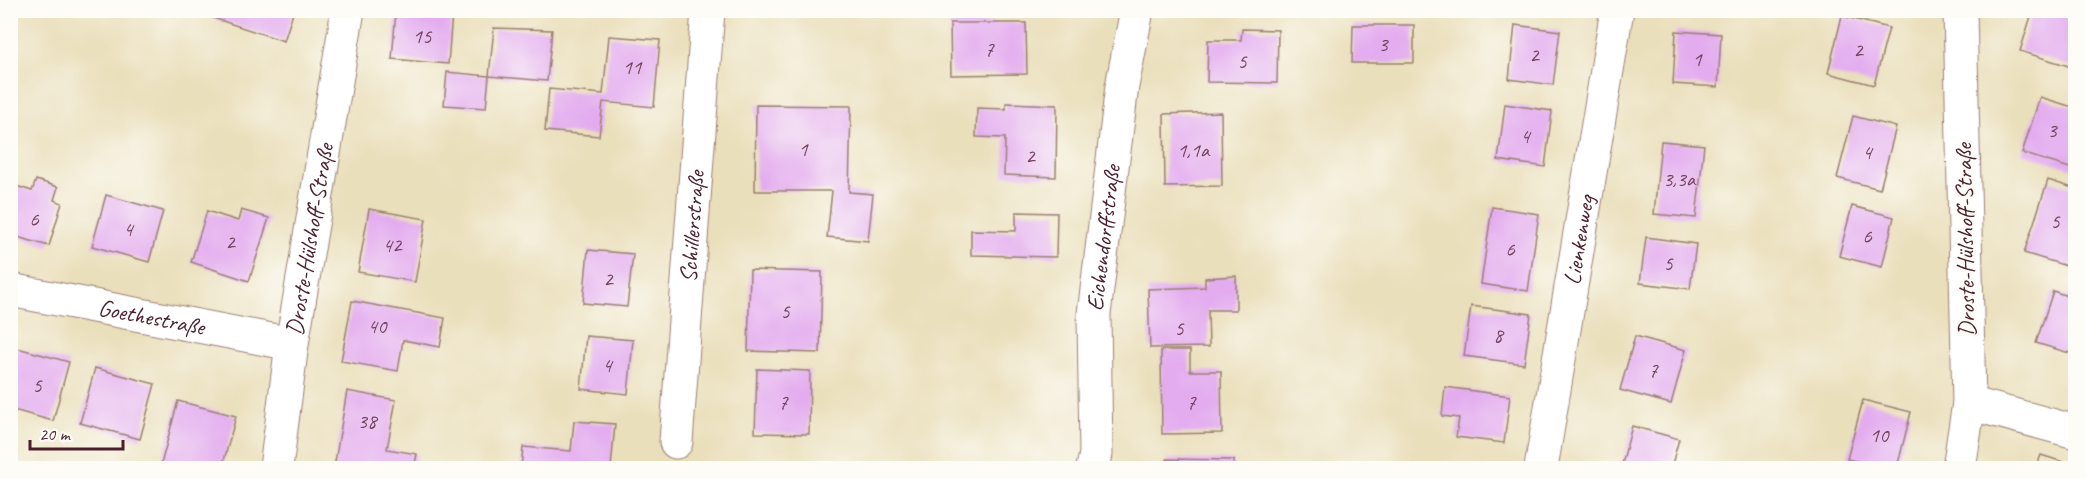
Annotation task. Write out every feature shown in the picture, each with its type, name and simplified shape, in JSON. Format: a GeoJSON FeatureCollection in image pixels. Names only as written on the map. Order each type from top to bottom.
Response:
{"type":"FeatureCollection","features":[{"type":"Feature","properties":{"kind":"street","name":"Droste-Hülshoff-Straße"},"geometry":{"type":"LineString","coordinates":[[276,468],[292,344],[348,10]]}},
{"type":"Feature","properties":{"kind":"street","name":"Schillerstraße"},"geometry":{"type":"LineString","coordinates":[[676,442],[708,10]]}},
{"type":"Feature","properties":{"kind":"street","name":"Eichendorffstraße"},"geometry":{"type":"LineString","coordinates":[[1092,468],[1096,454],[1094,314],[1122,86],[1137,10]]}},
{"type":"Feature","properties":{"kind":"street","name":"Lienkenweg"},"geometry":{"type":"LineString","coordinates":[[1541,468],[1617,10]]}},
{"type":"Feature","properties":{"kind":"street","name":"Droste-Hülshoff-Straße"},"geometry":{"type":"LineString","coordinates":[[1959,468],[1969,403],[1960,10]]}},
{"type":"Feature","properties":{"kind":"street","name":"Goethestraße"},"geometry":{"type":"LineString","coordinates":[[10,290],[292,344]]}},
{"type":"Feature","properties":{"kind":"street"},"geometry":{"type":"LineString","coordinates":[[1969,403],[2076,432]]}},
{"type":"Feature","properties":{"kind":"building"},"geometry":{"type":"Polygon","coordinates":[[[212,10],[294,10],[284,41],[210,17],[212,10]]]}},
{"type":"Feature","properties":{"kind":"building"},"geometry":{"type":"Polygon","coordinates":[[[396,10],[452,14],[448,64],[392,59],[396,10]]]}},
{"type":"Feature","properties":{"kind":"building"},"geometry":{"type":"Polygon","coordinates":[[[2033,10],[2055,10],[2076,17],[2076,56],[2072,67],[2020,51],[2033,10]]]}},
{"type":"Feature","properties":{"kind":"building"},"geometry":{"type":"Polygon","coordinates":[[[1842,16],[1889,28],[1874,85],[1828,73],[1842,16]]]}},
{"type":"Feature","properties":{"kind":"building"},"geometry":{"type":"Polygon","coordinates":[[[950,23],[1026,23],[1027,74],[951,75],[950,23]]]}},
{"type":"Feature","properties":{"kind":"building"},"geometry":{"type":"Polygon","coordinates":[[[1353,25],[1414,25],[1414,63],[1352,63],[1353,25]]]}},
{"type":"Feature","properties":{"kind":"building"},"geometry":{"type":"Polygon","coordinates":[[[1515,25],[1560,31],[1553,85],[1509,79],[1515,25]]]}},
{"type":"Feature","properties":{"kind":"building"},"geometry":{"type":"Polygon","coordinates":[[[494,28],[552,30],[547,81],[489,76],[494,28]]]}},
{"type":"Feature","properties":{"kind":"building"},"geometry":{"type":"Polygon","coordinates":[[[1242,29],[1278,30],[1277,83],[1207,82],[1208,40],[1241,40],[1242,29]]]}},
{"type":"Feature","properties":{"kind":"building"},"geometry":{"type":"Polygon","coordinates":[[[1676,31],[1721,34],[1718,87],[1673,84],[1676,31]]]}},
{"type":"Feature","properties":{"kind":"building"},"geometry":{"type":"Polygon","coordinates":[[[609,36],[660,40],[654,107],[603,102],[599,136],[545,131],[549,89],[603,94],[609,36]]]}},
{"type":"Feature","properties":{"kind":"building"},"geometry":{"type":"Polygon","coordinates":[[[447,72],[489,76],[486,108],[444,105],[447,72]]]}},
{"type":"Feature","properties":{"kind":"building"},"geometry":{"type":"Polygon","coordinates":[[[2040,97],[2076,108],[2076,170],[2022,153],[2040,97]]]}},
{"type":"Feature","properties":{"kind":"building"},"geometry":{"type":"Polygon","coordinates":[[[1006,103],[1057,105],[1056,177],[1004,175],[1005,138],[976,137],[977,108],[1006,109],[1006,103]]]}},
{"type":"Feature","properties":{"kind":"building"},"geometry":{"type":"Polygon","coordinates":[[[1505,104],[1552,111],[1545,167],[1498,160],[1505,104]]]}},
{"type":"Feature","properties":{"kind":"building"},"geometry":{"type":"Polygon","coordinates":[[[756,105],[851,106],[849,192],[873,194],[868,241],[827,237],[832,191],[755,191],[756,105]]]}},
{"type":"Feature","properties":{"kind":"building"},"geometry":{"type":"Polygon","coordinates":[[[1221,112],[1222,186],[1165,187],[1164,114],[1221,112]]]}},
{"type":"Feature","properties":{"kind":"building"},"geometry":{"type":"Polygon","coordinates":[[[1853,116],[1896,127],[1880,189],[1837,178],[1853,116]]]}},
{"type":"Feature","properties":{"kind":"building"},"geometry":{"type":"Polygon","coordinates":[[[1661,141],[1704,145],[1696,218],[1654,214],[1661,141]]]}},
{"type":"Feature","properties":{"kind":"building"},"geometry":{"type":"Polygon","coordinates":[[[36,180],[58,187],[54,200],[62,203],[49,246],[10,235],[10,194],[13,185],[32,191],[36,180]]]}},
{"type":"Feature","properties":{"kind":"building"},"geometry":{"type":"Polygon","coordinates":[[[2048,180],[2076,189],[2076,269],[2024,253],[2048,180]]]}},
{"type":"Feature","properties":{"kind":"building"},"geometry":{"type":"Polygon","coordinates":[[[106,195],[163,211],[149,262],[92,246],[106,195]]]}},
{"type":"Feature","properties":{"kind":"building"},"geometry":{"type":"Polygon","coordinates":[[[1852,206],[1894,217],[1882,267],[1839,256],[1852,206]]]}},
{"type":"Feature","properties":{"kind":"building"},"geometry":{"type":"Polygon","coordinates":[[[1492,207],[1539,214],[1528,291],[1481,284],[1492,207]]]}},
{"type":"Feature","properties":{"kind":"building"},"geometry":{"type":"Polygon","coordinates":[[[369,209],[426,219],[415,282],[358,272],[369,209]]]}},
{"type":"Feature","properties":{"kind":"building"},"geometry":{"type":"Polygon","coordinates":[[[241,210],[269,218],[249,281],[191,262],[207,211],[238,221],[241,210]]]}},
{"type":"Feature","properties":{"kind":"building"},"geometry":{"type":"Polygon","coordinates":[[[1016,212],[1057,213],[1056,257],[971,255],[971,230],[1016,231],[1016,212]]]}},
{"type":"Feature","properties":{"kind":"building"},"geometry":{"type":"Polygon","coordinates":[[[1646,237],[1696,244],[1690,289],[1640,283],[1646,237]]]}},
{"type":"Feature","properties":{"kind":"building"},"geometry":{"type":"Polygon","coordinates":[[[588,250],[633,254],[627,307],[583,303],[588,250]]]}},
{"type":"Feature","properties":{"kind":"building"},"geometry":{"type":"Polygon","coordinates":[[[750,270],[822,272],[820,353],[748,351],[750,270]]]}},
{"type":"Feature","properties":{"kind":"building"},"geometry":{"type":"Polygon","coordinates":[[[1236,276],[1236,310],[1208,310],[1209,347],[1150,348],[1148,289],[1205,287],[1205,278],[1236,276]]]}},
{"type":"Feature","properties":{"kind":"building"},"geometry":{"type":"Polygon","coordinates":[[[2053,291],[2076,299],[2076,355],[2036,343],[2053,291]]]}},
{"type":"Feature","properties":{"kind":"building"},"geometry":{"type":"Polygon","coordinates":[[[352,301],[445,318],[440,347],[403,340],[398,371],[341,361],[352,301]]]}},
{"type":"Feature","properties":{"kind":"building"},"geometry":{"type":"Polygon","coordinates":[[[1471,306],[1531,314],[1524,364],[1464,356],[1471,306]]]}},
{"type":"Feature","properties":{"kind":"building"},"geometry":{"type":"Polygon","coordinates":[[[586,336],[633,340],[628,394],[581,389],[586,336]]]}},
{"type":"Feature","properties":{"kind":"building"},"geometry":{"type":"Polygon","coordinates":[[[1635,336],[1686,350],[1671,404],[1620,390],[1635,336]]]}},
{"type":"Feature","properties":{"kind":"building"},"geometry":{"type":"Polygon","coordinates":[[[10,346],[69,362],[53,421],[10,409],[10,346]]]}},
{"type":"Feature","properties":{"kind":"building"},"geometry":{"type":"Polygon","coordinates":[[[1161,350],[1190,350],[1190,371],[1221,371],[1222,433],[1162,434],[1161,350]]]}},
{"type":"Feature","properties":{"kind":"building"},"geometry":{"type":"Polygon","coordinates":[[[95,368],[155,384],[140,439],[80,423],[95,368]]]}},
{"type":"Feature","properties":{"kind":"building"},"geometry":{"type":"Polygon","coordinates":[[[757,369],[810,371],[809,434],[755,433],[757,369]]]}},
{"type":"Feature","properties":{"kind":"building"},"geometry":{"type":"Polygon","coordinates":[[[1445,387],[1510,396],[1504,443],[1456,437],[1459,418],[1442,416],[1445,387]]]}},
{"type":"Feature","properties":{"kind":"building"},"geometry":{"type":"Polygon","coordinates":[[[347,391],[396,400],[387,449],[417,454],[414,468],[334,468],[347,391]]]}},
{"type":"Feature","properties":{"kind":"building"},"geometry":{"type":"Polygon","coordinates":[[[1863,400],[1911,412],[1897,468],[1847,459],[1863,400]]]}},
{"type":"Feature","properties":{"kind":"building"},"geometry":{"type":"Polygon","coordinates":[[[178,401],[236,416],[222,468],[204,466],[203,468],[160,468],[178,401]]]}},
{"type":"Feature","properties":{"kind":"building"},"geometry":{"type":"Polygon","coordinates":[[[574,421],[615,424],[611,468],[521,468],[523,447],[571,451],[574,421]]]}},
{"type":"Feature","properties":{"kind":"building"},"geometry":{"type":"Polygon","coordinates":[[[1632,426],[1679,439],[1671,468],[1621,468],[1632,426]]]}},
{"type":"Feature","properties":{"kind":"building"},"geometry":{"type":"Polygon","coordinates":[[[2041,455],[2076,466],[2076,468],[2036,468],[2041,455]]]}},
{"type":"Feature","properties":{"kind":"building"},"geometry":{"type":"Polygon","coordinates":[[[1167,459],[1234,460],[1234,468],[1168,468],[1167,459]]]}}]}
